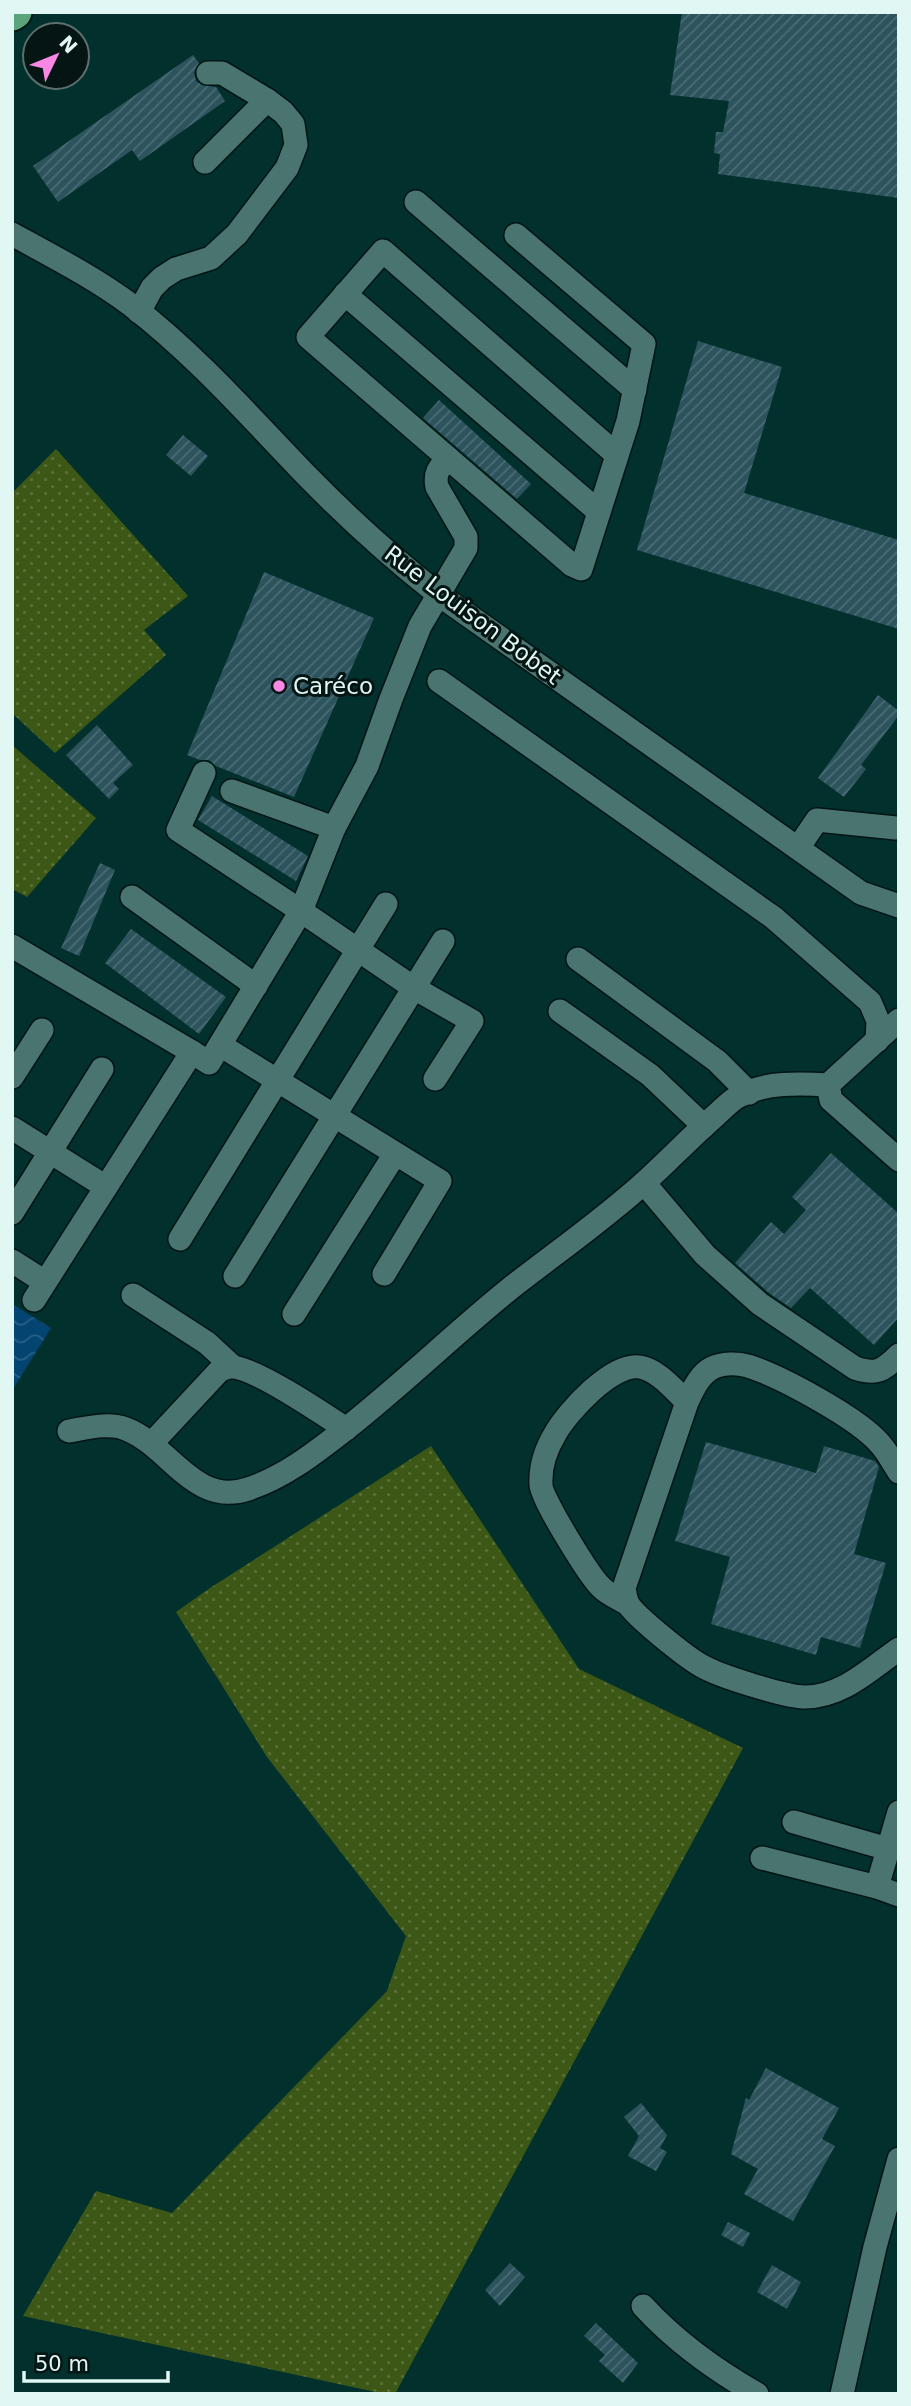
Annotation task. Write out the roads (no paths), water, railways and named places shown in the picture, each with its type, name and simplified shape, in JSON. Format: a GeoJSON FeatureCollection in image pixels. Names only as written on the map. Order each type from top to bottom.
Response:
{"type":"FeatureCollection","features":[{"type":"Feature","properties":{"kind":"street"},"geometry":{"type":"LineString","coordinates":[[139,312],[169,260],[211,258],[237,234],[287,167],[296,145],[293,124],[283,112],[222,73],[208,74]]}},
{"type":"Feature","properties":{"kind":"street"},"geometry":{"type":"LineString","coordinates":[[205,162],[267,100]]}},
{"type":"Feature","properties":{"kind":"street"},"geometry":{"type":"LineString","coordinates":[[416,202],[635,390]]}},
{"type":"Feature","properties":{"kind":"street","name":"Rue Louison Bobet"},"geometry":{"type":"LineString","coordinates":[[12,234],[56,258],[139,312],[212,376],[309,478],[374,541],[438,594],[861,894],[899,906]]}},
{"type":"Feature","properties":{"kind":"street"},"geometry":{"type":"LineString","coordinates":[[516,234],[644,344],[628,421],[581,569],[572,565],[308,337],[383,251],[617,455]]}},
{"type":"Feature","properties":{"kind":"street"},"geometry":{"type":"LineString","coordinates":[[345,294],[599,512]]}},
{"type":"Feature","properties":{"kind":"street"},"geometry":{"type":"LineString","coordinates":[[12,946],[209,1063],[302,911],[334,828],[367,766],[415,638],[466,548],[466,537],[437,486],[435,477],[437,470],[448,458]]}},
{"type":"Feature","properties":{"kind":"street"},"geometry":{"type":"LineString","coordinates":[[439,681],[774,918],[870,1002],[878,1021],[877,1041]]}},
{"type":"Feature","properties":{"kind":"street"},"geometry":{"type":"LineString","coordinates":[[204,773],[178,830],[414,988],[472,1021],[435,1079]]}},
{"type":"Feature","properties":{"kind":"street"},"geometry":{"type":"LineString","coordinates":[[232,790],[334,828]]}},
{"type":"Feature","properties":{"kind":"street"},"geometry":{"type":"LineString","coordinates":[[798,848],[817,820],[896,828]]}},
{"type":"Feature","properties":{"kind":"street"},"geometry":{"type":"LineString","coordinates":[[132,897],[256,986]]}},
{"type":"Feature","properties":{"kind":"street"},"geometry":{"type":"LineString","coordinates":[[180,1239],[386,904]]}},
{"type":"Feature","properties":{"kind":"street"},"geometry":{"type":"LineString","coordinates":[[234,1276],[443,941]]}},
{"type":"Feature","properties":{"kind":"street"},"geometry":{"type":"LineString","coordinates":[[578,959],[717,1061],[749,1093]]}},
{"type":"Feature","properties":{"kind":"street"},"geometry":{"type":"LineString","coordinates":[[560,1011],[650,1075],[704,1126]]}},
{"type":"Feature","properties":{"kind":"street"},"geometry":{"type":"LineString","coordinates":[[69,1431],[101,1426],[125,1428],[152,1443],[181,1471],[207,1489],[228,1493],[247,1490],[277,1476],[310,1457],[346,1429],[513,1287],[575,1241],[644,1183],[739,1096],[771,1087],[828,1085],[899,1020]]}},
{"type":"Feature","properties":{"kind":"street"},"geometry":{"type":"LineString","coordinates":[[12,1077],[41,1030]]}},
{"type":"Feature","properties":{"kind":"street"},"geometry":{"type":"LineString","coordinates":[[220,1045],[440,1181],[384,1274]]}},
{"type":"Feature","properties":{"kind":"street"},"geometry":{"type":"LineString","coordinates":[[12,1261],[40,1291],[192,1052]]}},
{"type":"Feature","properties":{"kind":"street"},"geometry":{"type":"LineString","coordinates":[[12,1213],[102,1069]]}},
{"type":"Feature","properties":{"kind":"street"},"geometry":{"type":"LineString","coordinates":[[828,1085],[831,1100],[899,1160]]}},
{"type":"Feature","properties":{"kind":"street"},"geometry":{"type":"LineString","coordinates":[[12,1128],[106,1187]]}},
{"type":"Feature","properties":{"kind":"street"},"geometry":{"type":"LineString","coordinates":[[294,1314],[395,1154]]}},
{"type":"Feature","properties":{"kind":"street"},"geometry":{"type":"LineString","coordinates":[[644,1183],[705,1255],[760,1304],[855,1368],[871,1373],[881,1370],[899,1355]]}},
{"type":"Feature","properties":{"kind":"street"},"geometry":{"type":"LineString","coordinates":[[133,1295],[207,1343],[232,1366],[250,1372],[297,1397],[346,1429]]}},
{"type":"Feature","properties":{"kind":"street"},"geometry":{"type":"LineString","coordinates":[[628,1604],[624,1588],[687,1402],[698,1380],[710,1369],[726,1364],[747,1366],[781,1380],[844,1415],[880,1443],[899,1472]]}},
{"type":"Feature","properties":{"kind":"street"},"geometry":{"type":"LineString","coordinates":[[152,1443],[220,1370],[232,1366]]}},
{"type":"Feature","properties":{"kind":"street"},"geometry":{"type":"LineString","coordinates":[[687,1402],[658,1376],[641,1367],[627,1367],[614,1372],[590,1391],[555,1433],[542,1463],[541,1487],[547,1504],[601,1587],[628,1604],[659,1634],[702,1666],[751,1684],[804,1697],[840,1690],[873,1669],[895,1652],[899,1632]]}},
{"type":"Feature","properties":{"kind":"street"},"geometry":{"type":"LineString","coordinates":[[762,1858],[888,1891],[888,1849],[899,1812]]}},
{"type":"Feature","properties":{"kind":"street"},"geometry":{"type":"LineString","coordinates":[[794,1822],[888,1849]]}},
{"type":"Feature","properties":{"kind":"street"},"geometry":{"type":"LineString","coordinates":[[842,2394],[875,2247],[899,2159]]}},
{"type":"Feature","properties":{"kind":"street"},"geometry":{"type":"LineString","coordinates":[[643,2306],[677,2340],[757,2394]]}},
{"type":"Feature","properties":{"kind":"water"},"geometry":{"type":"Polygon","coordinates":[[[12,1304],[51,1328],[13,1389],[12,1389],[12,1304]]]}},
{"type":"Feature","properties":{"kind":"place","name":"Caréco"},"geometry":{"type":"Point","coordinates":[279,686]}}]}
